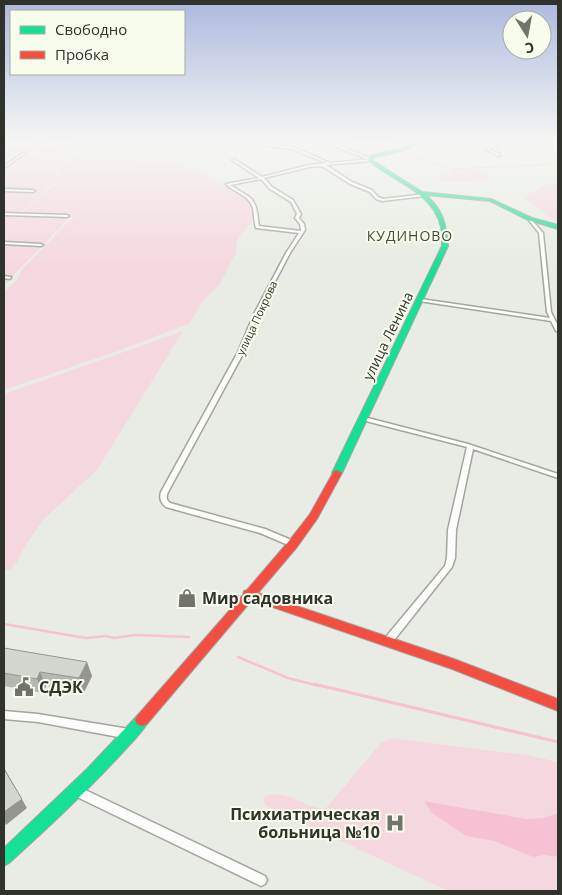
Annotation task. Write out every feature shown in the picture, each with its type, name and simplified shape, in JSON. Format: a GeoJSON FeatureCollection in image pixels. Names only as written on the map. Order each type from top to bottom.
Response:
{"type":"FeatureCollection","features":[{"type":"Feature","properties":{"kind":"main road","name":"улица Ленина"},"geometry":{"type":"LineString","coordinates":[[4,858],[77,791],[129,734],[248,594],[294,544],[314,516],[364,419],[442,253],[446,236],[444,222],[440,213],[424,194],[403,182]]}},
{"type":"Feature","properties":{"kind":"main road"},"geometry":{"type":"LineString","coordinates":[[424,194],[491,200],[530,219],[558,227]]}},
{"type":"Feature","properties":{"kind":"main road"},"geometry":{"type":"LineString","coordinates":[[248,594],[388,640],[558,705]]}},
{"type":"Feature","properties":{"kind":"street"},"geometry":{"type":"LineString","coordinates":[[241,182],[228,184],[246,195],[252,202],[257,212],[257,227],[302,232],[302,224],[294,204],[265,182]]}},
{"type":"Feature","properties":{"kind":"street"},"geometry":{"type":"LineString","coordinates":[[350,182],[371,191],[379,199],[397,199],[424,194]]}},
{"type":"Feature","properties":{"kind":"street"},"geometry":{"type":"LineString","coordinates":[[4,190],[33,191]]}},
{"type":"Feature","properties":{"kind":"street"},"geometry":{"type":"LineString","coordinates":[[4,214],[67,216]]}},
{"type":"Feature","properties":{"kind":"street"},"geometry":{"type":"LineString","coordinates":[[530,219],[541,233],[548,303],[552,320],[558,330]]}},
{"type":"Feature","properties":{"kind":"street","name":"улица Покрова"},"geometry":{"type":"LineString","coordinates":[[294,544],[262,531],[168,505],[163,495],[241,352],[256,314],[288,253],[302,232]]}},
{"type":"Feature","properties":{"kind":"street"},"geometry":{"type":"LineString","coordinates":[[4,243],[42,245]]}},
{"type":"Feature","properties":{"kind":"street"},"geometry":{"type":"LineString","coordinates":[[421,300],[552,320]]}},
{"type":"Feature","properties":{"kind":"street"},"geometry":{"type":"LineString","coordinates":[[364,419],[470,447],[558,476]]}},
{"type":"Feature","properties":{"kind":"street"},"geometry":{"type":"LineString","coordinates":[[388,640],[448,567],[451,558],[452,530],[470,447]]}},
{"type":"Feature","properties":{"kind":"street"},"geometry":{"type":"LineString","coordinates":[[4,715],[38,718],[129,734]]}},
{"type":"Feature","properties":{"kind":"street"},"geometry":{"type":"LineString","coordinates":[[77,791],[261,880]]}},
{"type":"Feature","properties":{"kind":"shaded area"},"geometry":{"type":"Polygon","coordinates":[[[4,182],[56,182],[19,214],[53,215],[23,212],[58,182],[218,182],[243,196],[250,202],[252,207],[254,216],[252,222],[237,239],[236,253],[219,285],[202,302],[190,323],[121,350],[4,390],[4,291],[17,281],[21,271],[74,216],[72,215],[4,285],[4,182]]]}},
{"type":"Feature","properties":{"kind":"shaded area"},"geometry":{"type":"Polygon","coordinates":[[[558,184],[558,223],[523,197],[547,185],[558,184]]]}},
{"type":"Feature","properties":{"kind":"shaded area"},"geometry":{"type":"Polygon","coordinates":[[[183,331],[97,470],[44,519],[27,543],[17,562],[11,569],[4,571],[4,394],[183,331]]]}},
{"type":"Feature","properties":{"kind":"shaded area"},"geometry":{"type":"Polygon","coordinates":[[[391,738],[527,755],[558,762],[558,813],[543,818],[527,819],[425,801],[466,836],[494,841],[533,857],[544,855],[558,857],[558,891],[448,891],[266,806],[263,800],[265,796],[274,794],[290,797],[313,807],[326,808],[381,743],[391,738]]]}},
{"type":"Feature","properties":{"kind":"shaded area"},"geometry":{"type":"Polygon","coordinates":[[[424,801],[527,819],[543,818],[558,813],[558,857],[544,855],[533,857],[494,841],[466,836],[432,813],[424,801]]]}},
{"type":"Feature","properties":{"kind":"building"},"geometry":{"type":"Polygon","coordinates":[[[4,648],[87,662],[79,678],[40,672],[37,679],[4,673],[4,648]]]}},
{"type":"Feature","properties":{"kind":"building"},"geometry":{"type":"Polygon","coordinates":[[[4,769],[22,799],[4,812],[4,769]]]}},
{"type":"Feature","properties":{"kind":"waterway"},"geometry":{"type":"LineString","coordinates":[[4,624],[86,638],[106,636],[114,638],[135,635],[189,637]]}},
{"type":"Feature","properties":{"kind":"waterway"},"geometry":{"type":"LineString","coordinates":[[238,657],[288,678],[319,686]]}},
{"type":"Feature","properties":{"kind":"waterway"},"geometry":{"type":"LineString","coordinates":[[314,684],[558,742]]}},
{"type":"Feature","properties":{"kind":"traffic: fast"},"geometry":{"type":"LineString","coordinates":[[337,473],[445,246],[444,228],[432,202],[403,182]]}},
{"type":"Feature","properties":{"kind":"traffic: fast"},"geometry":{"type":"LineString","coordinates":[[423,193],[491,200],[530,219],[558,227]]}},
{"type":"Feature","properties":{"kind":"traffic: fast"},"geometry":{"type":"LineString","coordinates":[[4,858],[92,774],[142,720]]}},
{"type":"Feature","properties":{"kind":"traffic: jam"},"geometry":{"type":"LineString","coordinates":[[142,720],[293,544],[314,516],[337,473]]}},
{"type":"Feature","properties":{"kind":"traffic: jam"},"geometry":{"type":"LineString","coordinates":[[248,594],[454,664],[558,705]]}},
{"type":"Feature","properties":{"kind":"place","name":"Мир садовника"},"geometry":{"type":"Point","coordinates":[187,598]}},
{"type":"Feature","properties":{"kind":"place","name":"СДЭК"},"geometry":{"type":"Point","coordinates":[24,687]}},
{"type":"Feature","properties":{"kind":"place","name":"Психиатрическая больница №10"},"geometry":{"type":"Point","coordinates":[395,823]}},
{"type":"Feature","properties":{"kind":"district","name":"КУДИНОВО"},"geometry":{"type":"Point","coordinates":[410,236]}}]}
